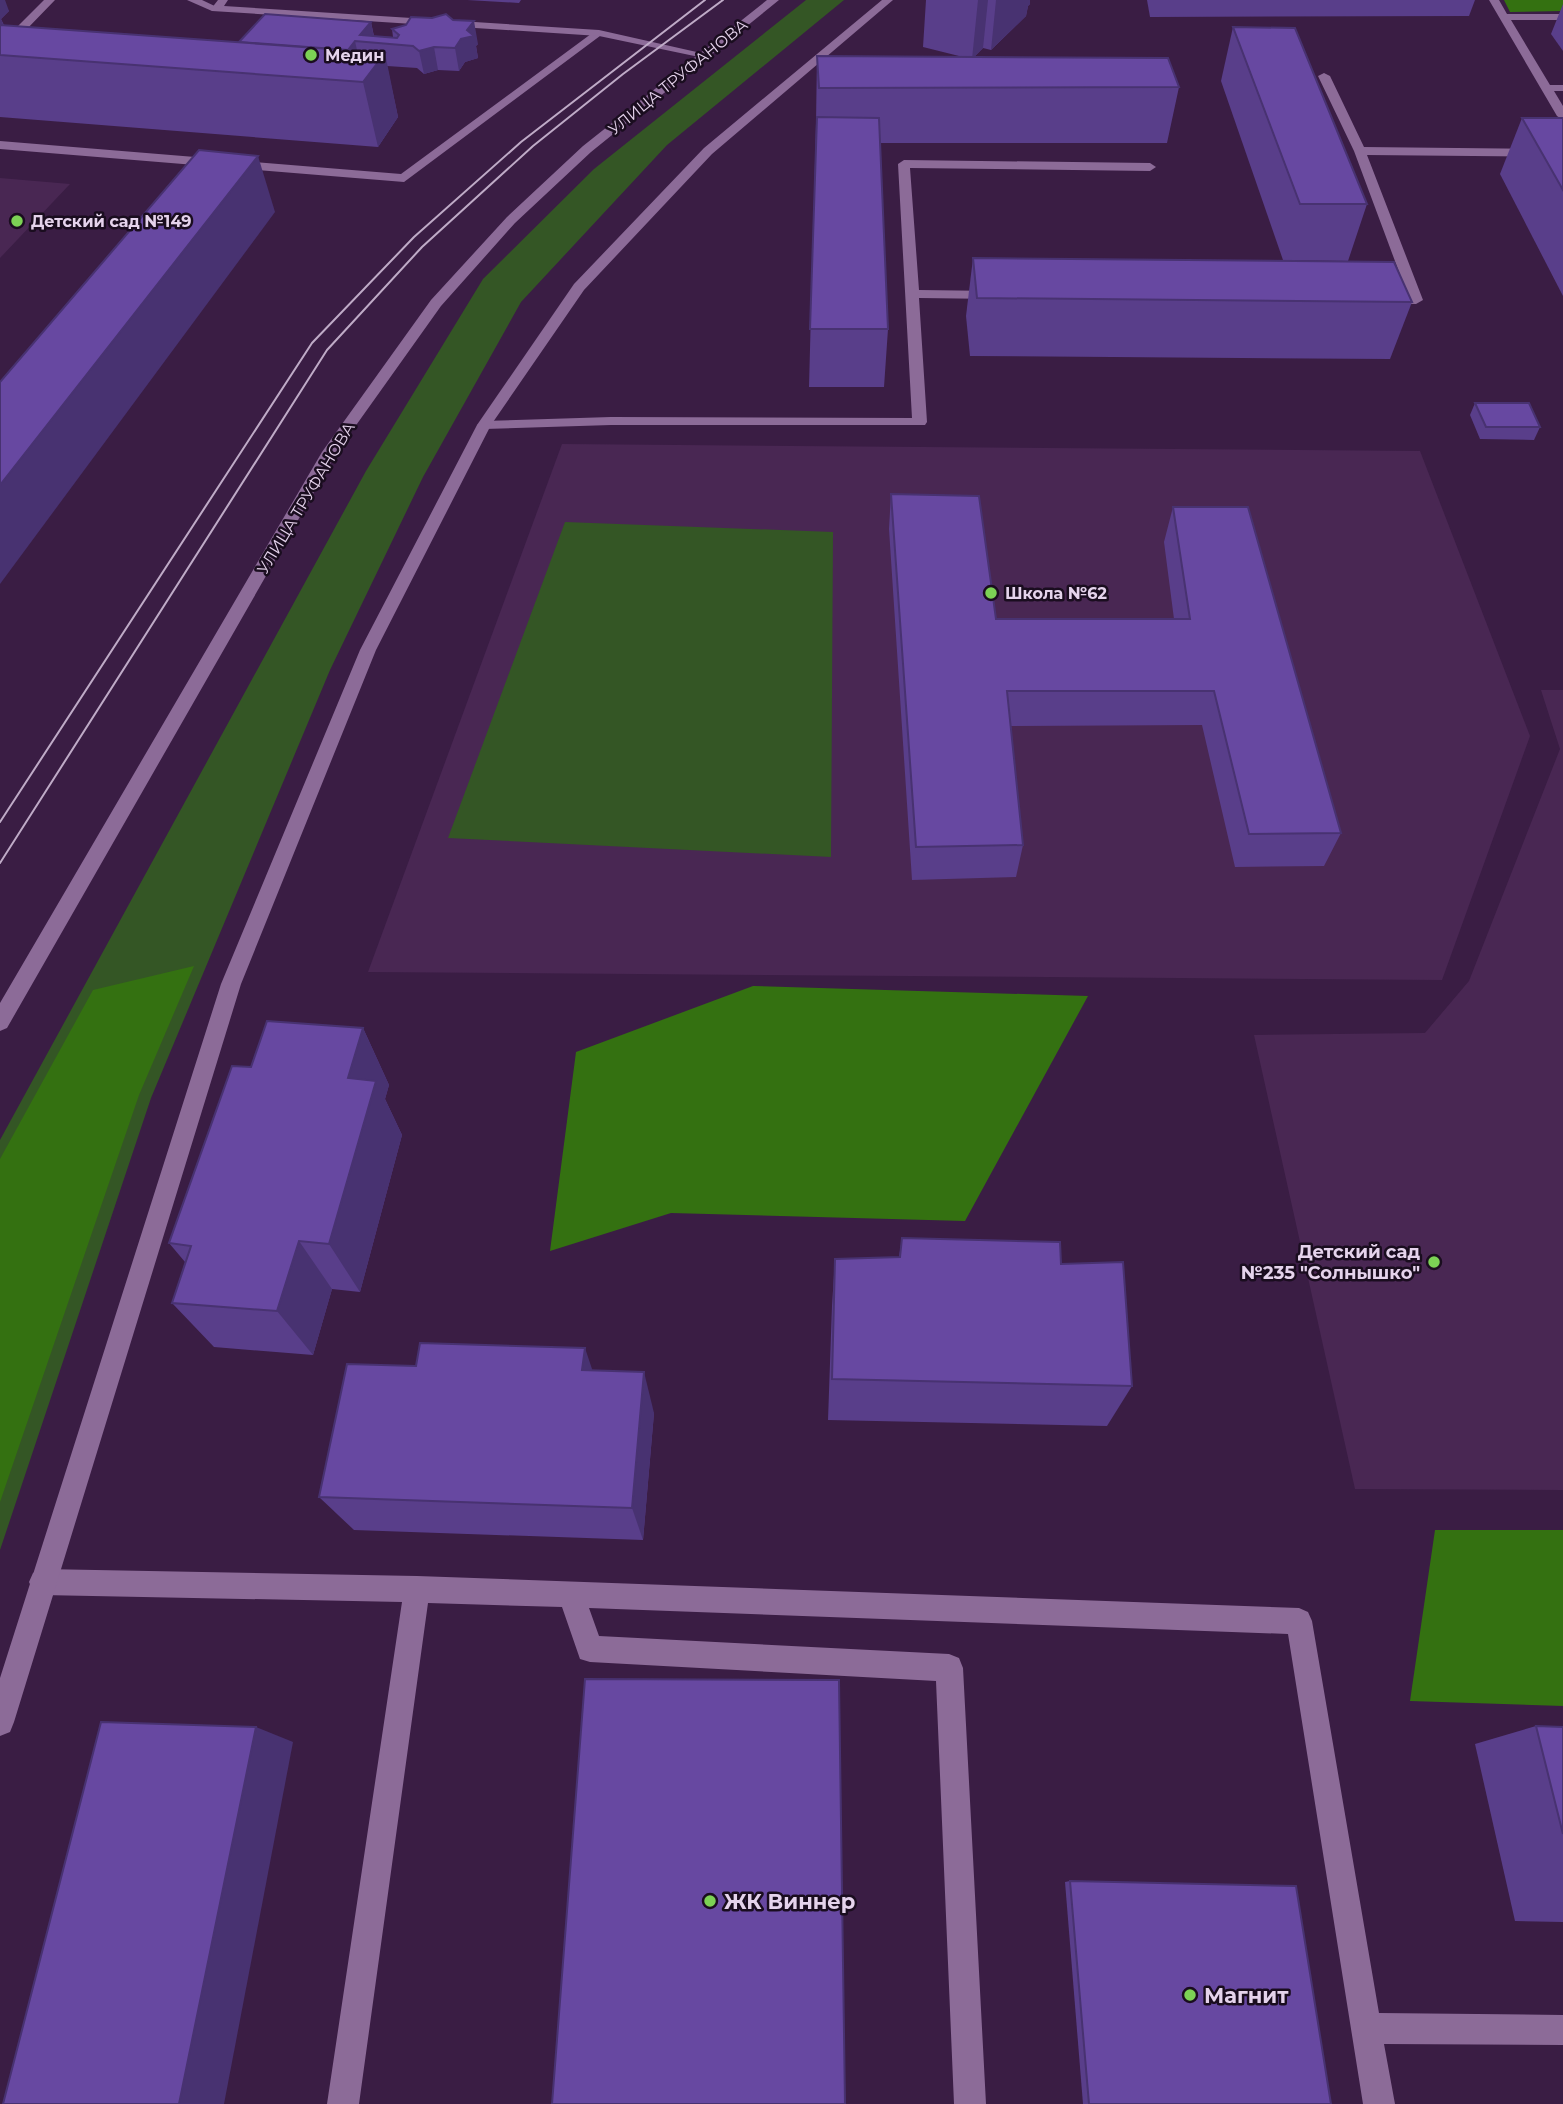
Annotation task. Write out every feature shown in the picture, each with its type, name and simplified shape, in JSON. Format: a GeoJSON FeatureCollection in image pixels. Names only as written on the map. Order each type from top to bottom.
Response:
{"type":"FeatureCollection","features":[{"type":"Feature","properties":{"kind":"street"},"geometry":{"type":"LineString","coordinates":[[0,72],[31,44],[31,38],[19,30],[50,0]]}},
{"type":"Feature","properties":{"kind":"street"},"geometry":{"type":"LineString","coordinates":[[192,0],[599,33],[704,55]]}},
{"type":"Feature","properties":{"kind":"street","name":"УЛИЦА ТРУФАНОВА"},"geometry":{"type":"LineString","coordinates":[[0,1022],[330,452],[436,303],[520,211],[587,149],[774,0]]}},
{"type":"Feature","properties":{"kind":"street"},"geometry":{"type":"LineString","coordinates":[[0,1722],[231,984],[368,650],[484,425],[579,287],[698,161],[888,0]]}},
{"type":"Feature","properties":{"kind":"street"},"geometry":{"type":"LineString","coordinates":[[1494,0],[1563,116]]}},
{"type":"Feature","properties":{"kind":"street"},"geometry":{"type":"LineString","coordinates":[[1504,17],[1563,17]]}},
{"type":"Feature","properties":{"kind":"street"},"geometry":{"type":"LineString","coordinates":[[0,145],[215,168],[404,178],[599,33]]}},
{"type":"Feature","properties":{"kind":"street"},"geometry":{"type":"LineString","coordinates":[[1324,76],[1360,151],[1416,300],[1364,299]]}},
{"type":"Feature","properties":{"kind":"street"},"geometry":{"type":"LineString","coordinates":[[1546,88],[1563,88]]}},
{"type":"Feature","properties":{"kind":"street"},"geometry":{"type":"LineString","coordinates":[[1360,151],[1563,153]]}},
{"type":"Feature","properties":{"kind":"street"},"geometry":{"type":"LineString","coordinates":[[484,425],[611,421],[920,422],[904,164],[1150,167]]}},
{"type":"Feature","properties":{"kind":"street"},"geometry":{"type":"LineString","coordinates":[[912,294],[1009,295]]}},
{"type":"Feature","properties":{"kind":"street"},"geometry":{"type":"LineString","coordinates":[[42,1582],[418,1589],[1300,1621],[1379,2104]]}},
{"type":"Feature","properties":{"kind":"street"},"geometry":{"type":"LineString","coordinates":[[343,2104],[418,1589]]}},
{"type":"Feature","properties":{"kind":"street"},"geometry":{"type":"LineString","coordinates":[[570,1594],[590,1649],[948,1668],[970,2104]]}},
{"type":"Feature","properties":{"kind":"street"},"geometry":{"type":"LineString","coordinates":[[1367,2028],[1563,2030]]}},
{"type":"Feature","properties":{"kind":"shaded area","name":"Детский сад №149"},"geometry":{"type":"Polygon","coordinates":[[[0,178],[70,184],[0,258],[0,178]]]}},
{"type":"Feature","properties":{"kind":"shaded area","name":"Школа №62"},"geometry":{"type":"Polygon","coordinates":[[[562,444],[1420,451],[1530,736],[1442,980],[368,972],[562,444]]]}},
{"type":"Feature","properties":{"kind":"shaded area","name":"Детский сад №235 \"Солнышко\""},"geometry":{"type":"Polygon","coordinates":[[[1541,690],[1563,690],[1563,1490],[1355,1489],[1254,1035],[1425,1033],[1469,981],[1560,749],[1541,690]]]}},
{"type":"Feature","properties":{"kind":"green space"},"geometry":{"type":"Polygon","coordinates":[[[806,0],[844,0],[667,145],[521,302],[423,477],[330,670],[151,1098],[0,1550],[0,1140],[366,471],[483,279],[594,169],[806,0]]]}},
{"type":"Feature","properties":{"kind":"green space"},"geometry":{"type":"Polygon","coordinates":[[[1504,0],[1563,0],[1563,11],[1510,12],[1504,0]]]}},
{"type":"Feature","properties":{"kind":"green space"},"geometry":{"type":"Polygon","coordinates":[[[565,522],[833,532],[831,857],[448,838],[565,522]]]}},
{"type":"Feature","properties":{"kind":"green space"},"geometry":{"type":"Polygon","coordinates":[[[194,966],[139,1095],[0,1502],[0,1159],[93,990],[194,966]]]}},
{"type":"Feature","properties":{"kind":"green space"},"geometry":{"type":"Polygon","coordinates":[[[753,986],[1088,996],[965,1221],[671,1213],[550,1251],[576,1052],[753,986]]]}},
{"type":"Feature","properties":{"kind":"green space"},"geometry":{"type":"Polygon","coordinates":[[[1435,1530],[1563,1530],[1563,1706],[1410,1701],[1435,1530]]]}},
{"type":"Feature","properties":{"kind":"building"},"geometry":{"type":"Polygon","coordinates":[[[265,14],[371,22],[360,35],[397,38],[399,35],[392,29],[406,25],[411,17],[432,18],[446,14],[453,20],[474,21],[467,30],[474,36],[461,39],[455,48],[434,47],[419,51],[413,46],[355,41],[348,50],[239,42],[265,14]]]}},
{"type":"Feature","properties":{"kind":"building"},"geometry":{"type":"Polygon","coordinates":[[[0,25],[385,53],[363,82],[0,55],[0,25]]]}},
{"type":"Feature","properties":{"kind":"building"},"geometry":{"type":"Polygon","coordinates":[[[1233,27],[1295,28],[1367,204],[1300,204],[1233,27]]]}},
{"type":"Feature","properties":{"kind":"building"},"geometry":{"type":"Polygon","coordinates":[[[817,56],[1168,58],[1179,87],[819,88],[817,56]]]}},
{"type":"Feature","properties":{"kind":"building"},"geometry":{"type":"Polygon","coordinates":[[[817,117],[879,118],[888,329],[810,329],[817,117]]]}},
{"type":"Feature","properties":{"kind":"building"},"geometry":{"type":"Polygon","coordinates":[[[1522,118],[1563,118],[1563,190],[1522,118]]]}},
{"type":"Feature","properties":{"kind":"building"},"geometry":{"type":"Polygon","coordinates":[[[199,150],[258,156],[0,485],[0,382],[199,150]]]}},
{"type":"Feature","properties":{"kind":"building"},"geometry":{"type":"Polygon","coordinates":[[[973,258],[1394,262],[1412,302],[977,298],[973,258]]]}},
{"type":"Feature","properties":{"kind":"building"},"geometry":{"type":"Polygon","coordinates":[[[1475,403],[1529,403],[1540,427],[1486,427],[1475,403]]]}},
{"type":"Feature","properties":{"kind":"building"},"geometry":{"type":"Polygon","coordinates":[[[891,494],[979,496],[996,619],[1190,619],[1173,507],[1248,507],[1341,833],[1249,834],[1214,691],[1007,691],[1023,845],[916,847],[891,494]]]}},
{"type":"Feature","properties":{"kind":"building"},"geometry":{"type":"Polygon","coordinates":[[[267,1021],[363,1028],[348,1078],[376,1081],[329,1244],[299,1241],[277,1311],[172,1303],[191,1246],[169,1243],[232,1066],[251,1067],[267,1021]]]}},
{"type":"Feature","properties":{"kind":"building"},"geometry":{"type":"Polygon","coordinates":[[[902,1238],[1060,1242],[1061,1264],[1123,1262],[1132,1386],[832,1379],[835,1259],[900,1257],[902,1238]]]}},
{"type":"Feature","properties":{"kind":"building"},"geometry":{"type":"Polygon","coordinates":[[[420,1343],[585,1348],[582,1370],[644,1372],[632,1508],[319,1497],[347,1364],[416,1366],[420,1343]]]}},
{"type":"Feature","properties":{"kind":"building","name":"ЖК Виннер"},"geometry":{"type":"Polygon","coordinates":[[[585,1679],[839,1680],[845,2104],[552,2104],[585,1679]]]}},
{"type":"Feature","properties":{"kind":"building"},"geometry":{"type":"Polygon","coordinates":[[[101,1722],[256,1727],[179,2104],[3,2104],[101,1722]]]}},
{"type":"Feature","properties":{"kind":"building"},"geometry":{"type":"Polygon","coordinates":[[[1536,1726],[1563,1727],[1563,1834],[1536,1726]]]}},
{"type":"Feature","properties":{"kind":"building","name":"Магнит"},"geometry":{"type":"Polygon","coordinates":[[[1070,1881],[1296,1886],[1331,2104],[1089,2104],[1070,1881]]]}},
{"type":"Feature","properties":{"kind":"tram line"},"geometry":{"type":"LineString","coordinates":[[0,822],[312,343],[414,237],[521,142],[705,0]]}},
{"type":"Feature","properties":{"kind":"tram line"},"geometry":{"type":"LineString","coordinates":[[0,863],[327,350],[422,247],[533,146],[623,74],[723,0]]}},
{"type":"Feature","properties":{"kind":"place","name":"Медин"},"geometry":{"type":"Point","coordinates":[311,55]}},
{"type":"Feature","properties":{"kind":"place","name":"Детский сад №149"},"geometry":{"type":"Point","coordinates":[17,221]}},
{"type":"Feature","properties":{"kind":"place","name":"Школа №62"},"geometry":{"type":"Point","coordinates":[991,593]}},
{"type":"Feature","properties":{"kind":"place","name":"Детский сад №235 \"Солнышко\""},"geometry":{"type":"Point","coordinates":[1434,1262]}},
{"type":"Feature","properties":{"kind":"place","name":"ЖК Виннер"},"geometry":{"type":"Point","coordinates":[710,1901]}},
{"type":"Feature","properties":{"kind":"place","name":"Магнит"},"geometry":{"type":"Point","coordinates":[1190,1995]}}]}
